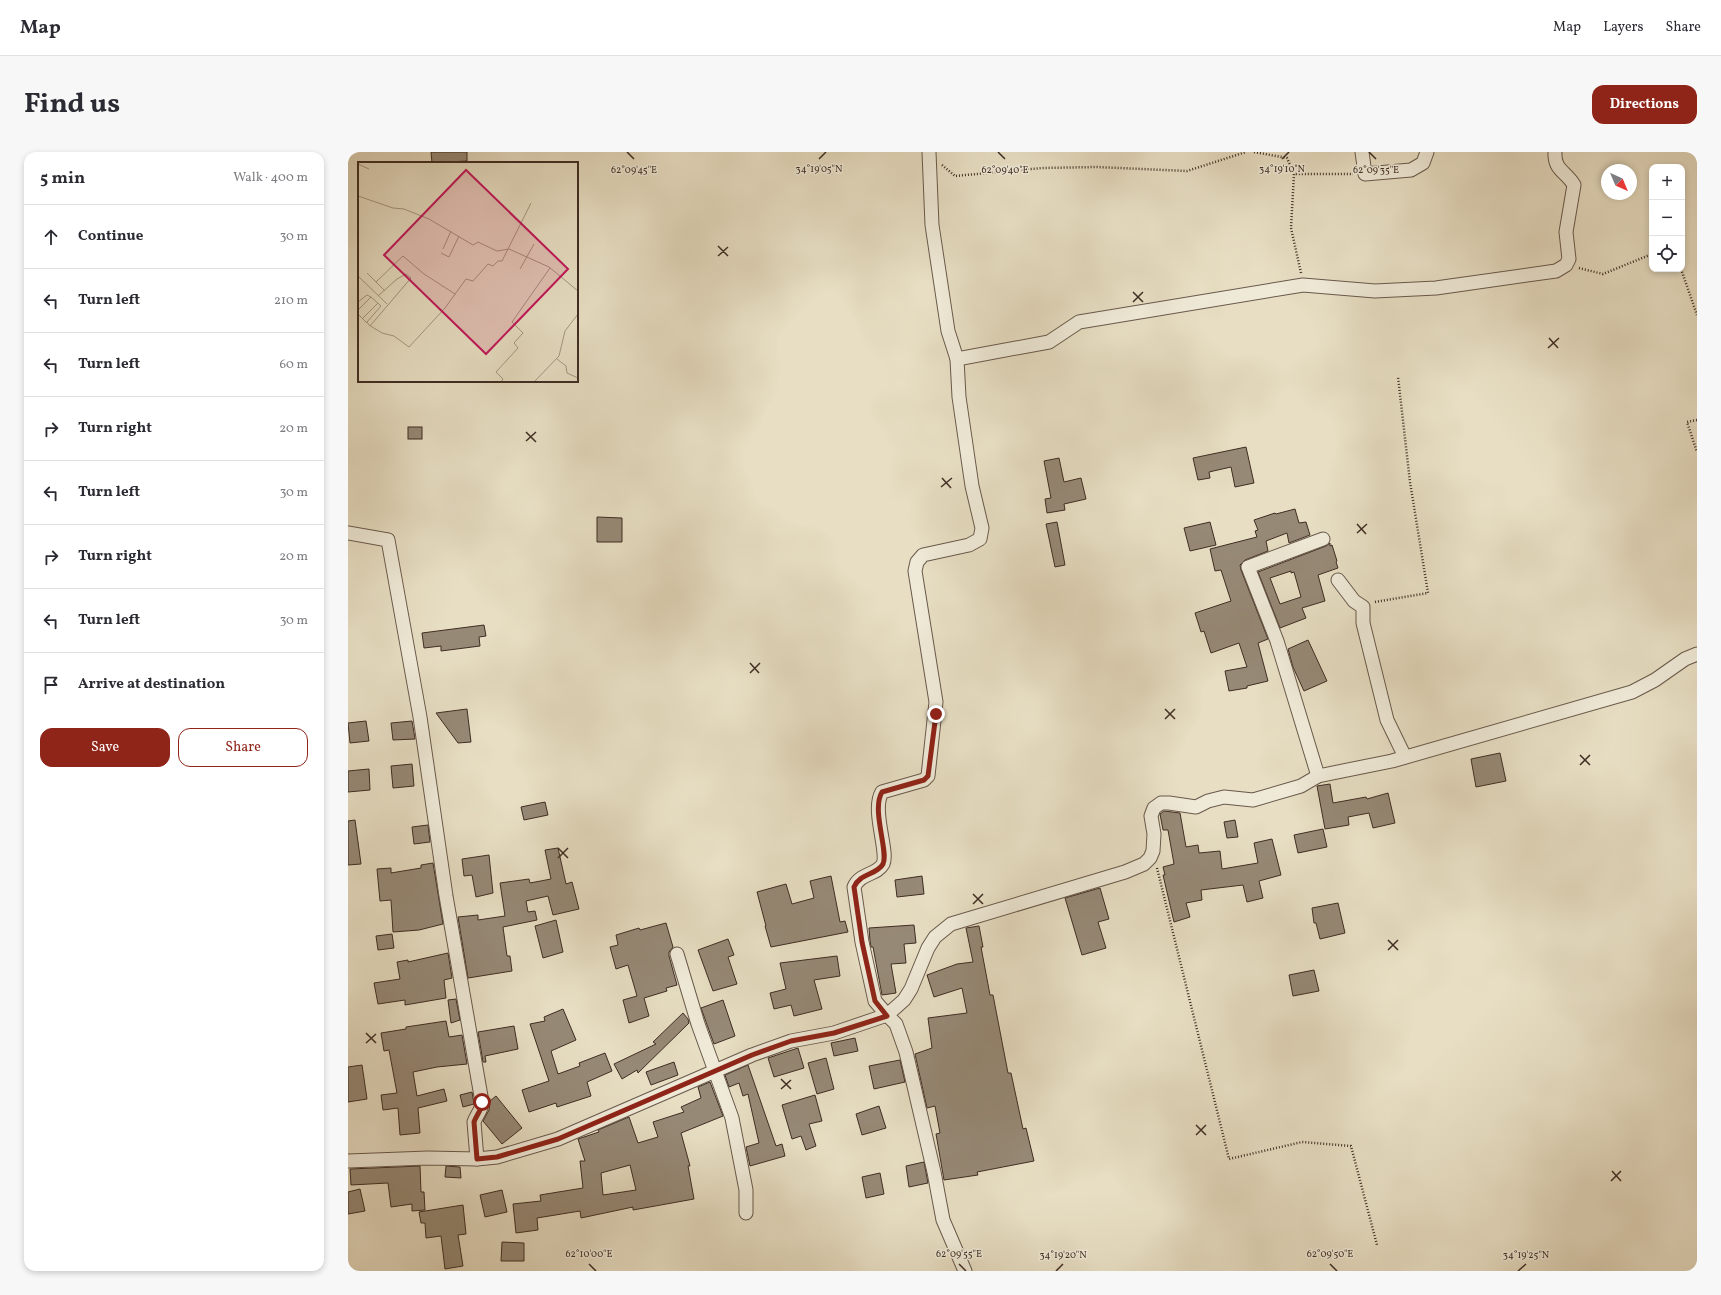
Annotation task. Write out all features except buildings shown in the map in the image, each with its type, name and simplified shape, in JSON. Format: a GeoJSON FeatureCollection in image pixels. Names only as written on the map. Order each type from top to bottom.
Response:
{"type":"FeatureCollection","features":[{"type":"Feature","properties":{"kind":"street"},"geometry":{"type":"LineString","coordinates":[[929,152],[932,225],[948,331],[957,359],[959,397],[971,479],[982,528],[980,539],[969,545],[923,555],[917,562],[915,571],[936,702],[928,776],[924,780],[882,792],[879,796],[879,820],[884,856],[883,863],[878,868],[861,877],[856,882],[854,887],[862,942],[875,1001],[887,1016],[896,1024],[906,1052],[934,1172],[943,1220],[965,1271]]}},
{"type":"Feature","properties":{"kind":"street"},"geometry":{"type":"LineString","coordinates":[[1362,152],[1365,174],[1411,170],[1423,164],[1427,152]]}},
{"type":"Feature","properties":{"kind":"street"},"geometry":{"type":"LineString","coordinates":[[957,359],[1050,342],[1079,322],[1303,286],[1375,291],[1436,288],[1556,272],[1566,265],[1569,259],[1566,232],[1574,185],[1554,160],[1555,152]]}},
{"type":"Feature","properties":{"kind":"street"},"geometry":{"type":"LineString","coordinates":[[348,533],[388,540],[420,717],[446,896],[482,1102],[482,1109],[476,1116],[474,1122],[477,1159]]}},
{"type":"Feature","properties":{"kind":"street"},"geometry":{"type":"LineString","coordinates":[[1318,776],[1277,641],[1248,567],[1323,539]]}},
{"type":"Feature","properties":{"kind":"street"},"geometry":{"type":"LineString","coordinates":[[1338,580],[1354,600],[1363,606],[1363,623],[1387,720],[1404,757]]}},
{"type":"Feature","properties":{"kind":"street"},"geometry":{"type":"LineString","coordinates":[[348,1161],[428,1158],[477,1159],[497,1157],[558,1139],[752,1055],[791,1041],[834,1033],[887,1016],[904,1000],[911,989],[928,948],[935,937],[951,924],[1125,872],[1144,864],[1150,858],[1153,851],[1154,839],[1151,816],[1154,808],[1161,804],[1169,803],[1196,807],[1208,801],[1224,797],[1253,800],[1301,786],[1318,776],[1404,757],[1632,692],[1655,680],[1685,659],[1697,654]]}},
{"type":"Feature","properties":{"kind":"street"},"geometry":{"type":"LineString","coordinates":[[677,954],[698,1024],[732,1118],[746,1190],[746,1213]]}},
{"type":"Feature","properties":{"kind":"path"},"geometry":{"type":"LineString","coordinates":[[929,152],[955,176],[1057,168],[1097,167],[1187,172],[1246,152]]}},
{"type":"Feature","properties":{"kind":"path"},"geometry":{"type":"LineString","coordinates":[[1254,152],[1287,158],[1294,174],[1291,228],[1303,286]]}},
{"type":"Feature","properties":{"kind":"path"},"geometry":{"type":"LineString","coordinates":[[1294,174],[1365,174]]}},
{"type":"Feature","properties":{"kind":"path"},"geometry":{"type":"LineString","coordinates":[[1566,265],[1603,274],[1649,255]]}},
{"type":"Feature","properties":{"kind":"path"},"geometry":{"type":"LineString","coordinates":[[1681,272],[1697,315]]}},
{"type":"Feature","properties":{"kind":"path"},"geometry":{"type":"LineString","coordinates":[[1363,606],[1378,601],[1428,593],[1410,482],[1398,377]]}},
{"type":"Feature","properties":{"kind":"path"},"geometry":{"type":"LineString","coordinates":[[1697,420],[1687,422],[1697,452]]}},
{"type":"Feature","properties":{"kind":"path"},"geometry":{"type":"LineString","coordinates":[[1150,858],[1158,870],[1229,1159],[1302,1142],[1351,1146],[1376,1245]]}},
{"type":"Feature","properties":{"kind":"route"},"geometry":{"type":"LineString","coordinates":[[482,1102],[482,1109],[476,1116],[474,1122],[477,1159],[497,1157],[558,1139],[752,1055],[791,1041],[834,1033],[887,1016],[875,1001],[862,942],[854,887],[856,882],[861,877],[878,868],[883,863],[884,856],[879,820],[879,796],[887,789],[924,780],[928,776],[936,714]]}}]}
